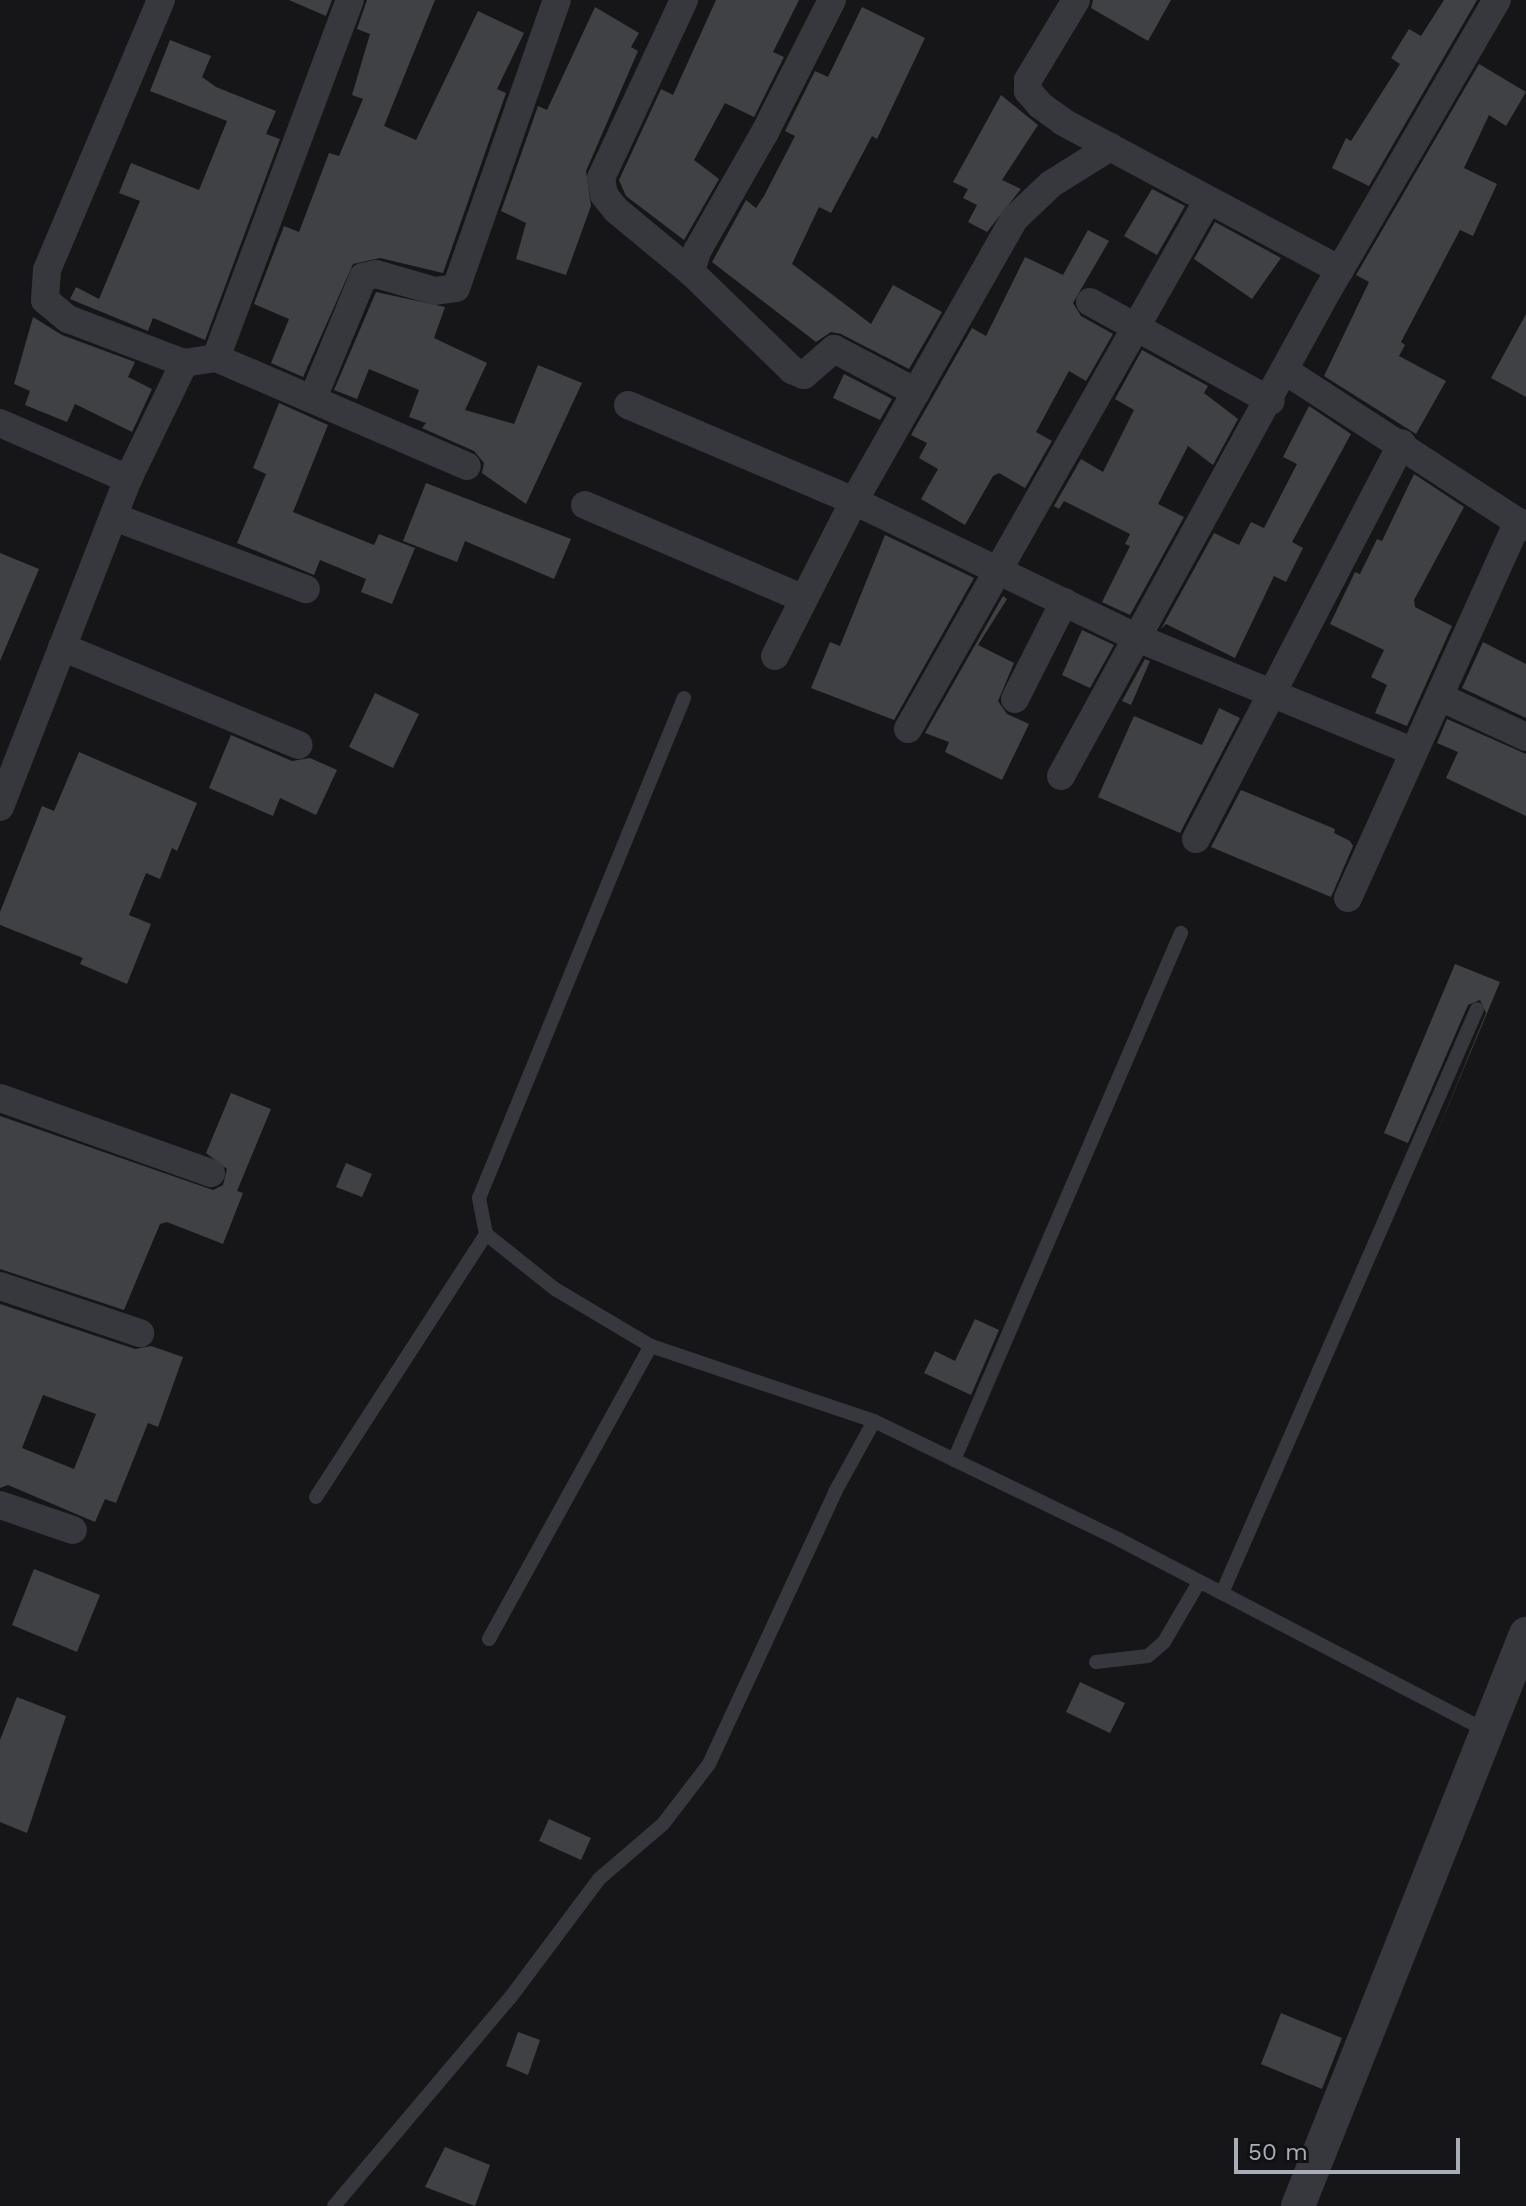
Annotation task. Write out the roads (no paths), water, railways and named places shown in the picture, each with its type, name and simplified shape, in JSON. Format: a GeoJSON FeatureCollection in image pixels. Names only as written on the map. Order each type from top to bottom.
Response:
{"type":"FeatureCollection","features":[{"type":"Feature","properties":{"kind":"street"},"geometry":{"type":"LineString","coordinates":[[161,0],[43,288],[45,300],[68,319],[184,363],[216,358],[467,466]]}},
{"type":"Feature","properties":{"kind":"street"},"geometry":{"type":"LineString","coordinates":[[216,358],[350,0]]}},
{"type":"Feature","properties":{"kind":"street"},"geometry":{"type":"LineString","coordinates":[[313,398],[363,277],[376,274],[435,291],[456,288],[557,0]]}},
{"type":"Feature","properties":{"kind":"street"},"geometry":{"type":"LineString","coordinates":[[684,0],[601,178],[604,195],[616,210],[691,272],[792,370],[804,375],[834,349],[916,392]]}},
{"type":"Feature","properties":{"kind":"street"},"geometry":{"type":"LineString","coordinates":[[691,272],[697,251],[765,132],[832,0]]}},
{"type":"Feature","properties":{"kind":"street"},"geometry":{"type":"LineString","coordinates":[[1076,0],[1033,68],[1028,91],[1063,122],[1340,270]]}},
{"type":"Feature","properties":{"kind":"street"},"geometry":{"type":"LineString","coordinates":[[1061,776],[1140,639],[1340,270],[1497,0]]}},
{"type":"Feature","properties":{"kind":"street"},"geometry":{"type":"LineString","coordinates":[[775,656],[854,501],[1014,219],[1051,184],[1110,147]]}},
{"type":"Feature","properties":{"kind":"street"},"geometry":{"type":"LineString","coordinates":[[908,729],[1208,200]]}},
{"type":"Feature","properties":{"kind":"street"},"geometry":{"type":"LineString","coordinates":[[1090,302],[1271,401]]}},
{"type":"Feature","properties":{"kind":"street"},"geometry":{"type":"LineString","coordinates":[[0,807],[128,479],[184,363]]}},
{"type":"Feature","properties":{"kind":"street"},"geometry":{"type":"LineString","coordinates":[[1287,372],[1402,443],[1522,525],[1348,898]]}},
{"type":"Feature","properties":{"kind":"street"},"geometry":{"type":"LineString","coordinates":[[628,405],[854,501],[1140,639],[1267,695],[1414,752]]}},
{"type":"Feature","properties":{"kind":"street"},"geometry":{"type":"LineString","coordinates":[[0,423],[128,479]]}},
{"type":"Feature","properties":{"kind":"street"},"geometry":{"type":"LineString","coordinates":[[1196,839],[1267,695],[1402,443]]}},
{"type":"Feature","properties":{"kind":"street"},"geometry":{"type":"LineString","coordinates":[[585,505],[804,599]]}},
{"type":"Feature","properties":{"kind":"street"},"geometry":{"type":"LineString","coordinates":[[114,517],[306,589]]}},
{"type":"Feature","properties":{"kind":"street"},"geometry":{"type":"LineString","coordinates":[[1015,699],[1064,602]]}},
{"type":"Feature","properties":{"kind":"street"},"geometry":{"type":"LineString","coordinates":[[62,647],[299,745]]}},
{"type":"Feature","properties":{"kind":"street"},"geometry":{"type":"LineString","coordinates":[[1440,697],[1526,737]]}},
{"type":"Feature","properties":{"kind":"street"},"geometry":{"type":"LineString","coordinates":[[0,1098],[211,1173]]}},
{"type":"Feature","properties":{"kind":"street"},"geometry":{"type":"LineString","coordinates":[[0,1286],[140,1333]]}},
{"type":"Feature","properties":{"kind":"street"},"geometry":{"type":"LineString","coordinates":[[0,1505],[73,1530]]}},
{"type":"Feature","properties":{"kind":"street"},"geometry":{"type":"LineString","coordinates":[[1298,2206],[1526,1634]]}},
{"type":"Feature","properties":{"kind":"lane"},"geometry":{"type":"LineString","coordinates":[[684,698],[479,1198],[486,1234],[555,1289],[651,1346],[874,1421],[1222,1593],[1487,1732]]}},
{"type":"Feature","properties":{"kind":"lane"},"geometry":{"type":"LineString","coordinates":[[954,1460],[1181,933]]}},
{"type":"Feature","properties":{"kind":"lane"},"geometry":{"type":"LineString","coordinates":[[1222,1593],[1477,1009]]}},
{"type":"Feature","properties":{"kind":"lane"},"geometry":{"type":"LineString","coordinates":[[316,1497],[486,1234]]}},
{"type":"Feature","properties":{"kind":"lane"},"geometry":{"type":"LineString","coordinates":[[489,1639],[651,1346]]}},
{"type":"Feature","properties":{"kind":"lane"},"geometry":{"type":"LineString","coordinates":[[336,2205],[510,1998],[599,1879],[663,1824],[709,1764],[835,1492],[874,1421]]}},
{"type":"Feature","properties":{"kind":"lane"},"geometry":{"type":"LineString","coordinates":[[1096,1662],[1148,1656],[1164,1642],[1199,1582]]}}]}
